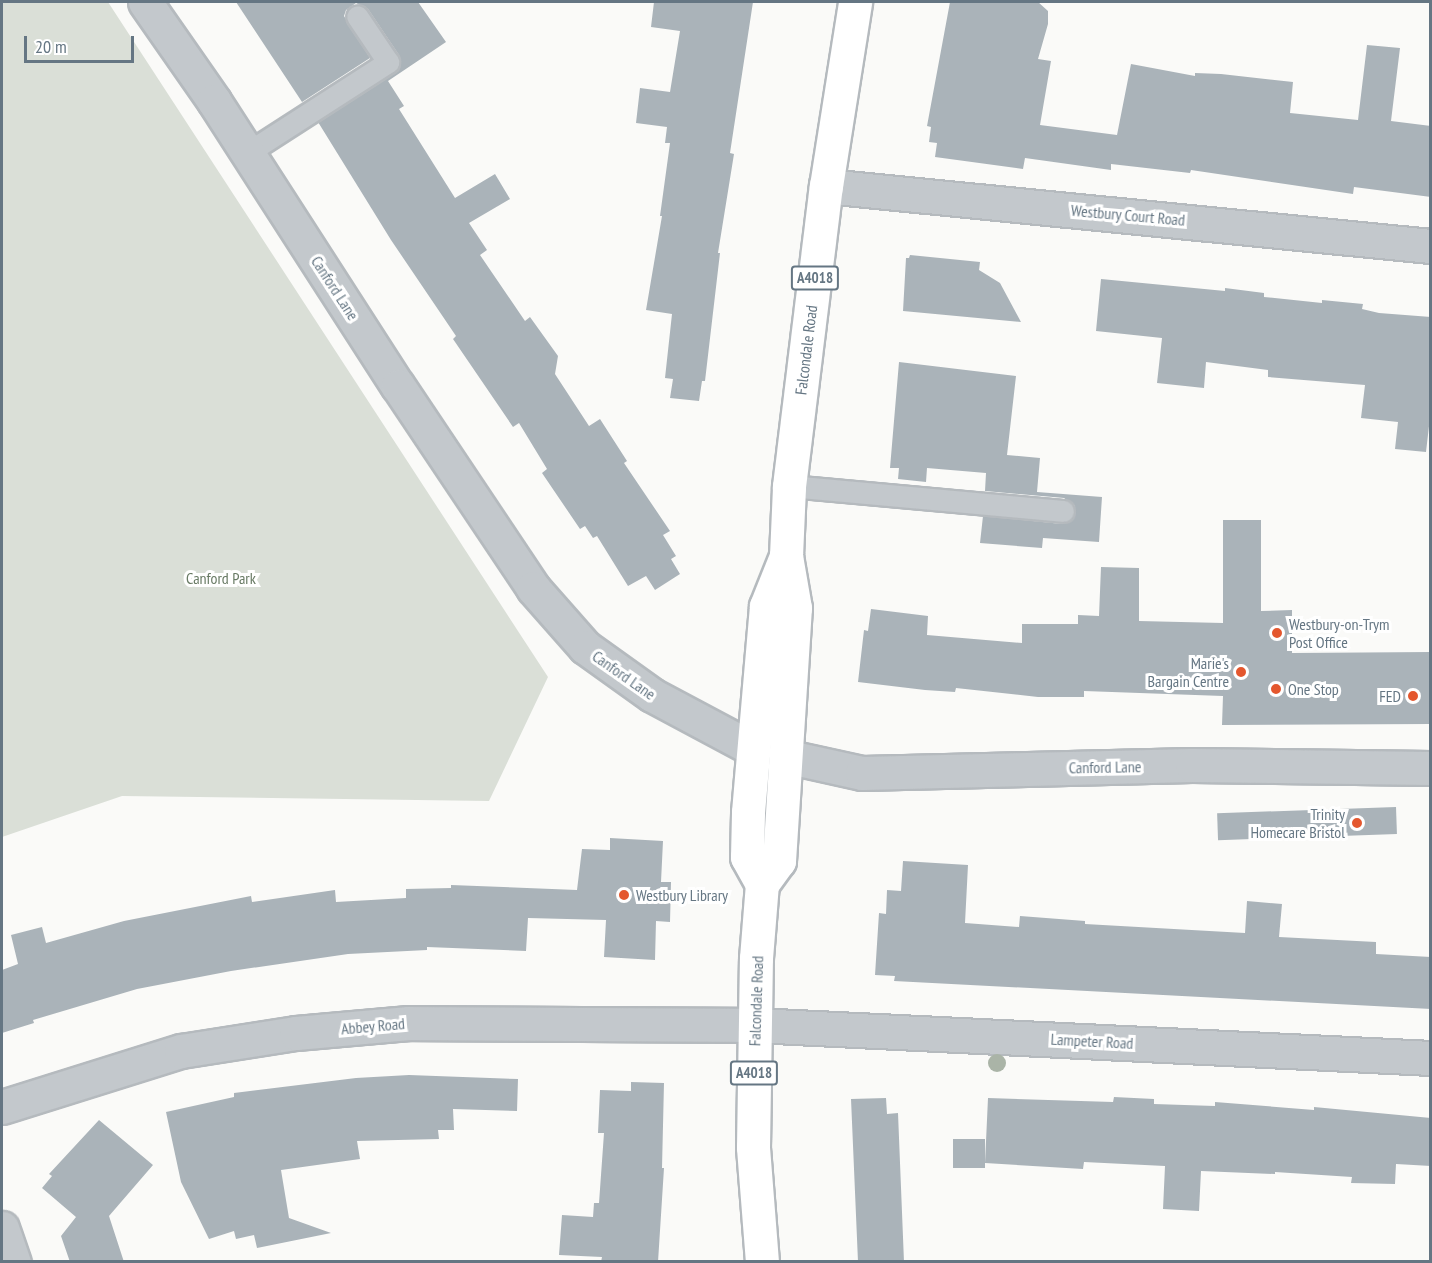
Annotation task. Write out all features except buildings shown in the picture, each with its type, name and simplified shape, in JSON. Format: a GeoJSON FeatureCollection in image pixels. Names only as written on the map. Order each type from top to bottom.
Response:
{"type":"FeatureCollection","features":[{"type":"Feature","properties":{"kind":"main road","name":"Falcondale Road"},"geometry":{"type":"LineString","coordinates":[[762,884],[779,861],[795,608],[786,556],[789,486],[826,186],[855,2]]}},
{"type":"Feature","properties":{"kind":"main road","name":"Falcondale Road"},"geometry":{"type":"LineString","coordinates":[[762,1262],[753,1147],[754,1024],[762,884],[747,857],[753,749],[766,606],[786,556]]}},
{"type":"Feature","properties":{"kind":"street","name":"Canford Lane"},"geometry":{"type":"LineString","coordinates":[[146,2],[533,588],[585,647],[652,695],[753,749],[862,773],[1192,765],[1431,768]]}},
{"type":"Feature","properties":{"kind":"street","name":"Westbury Court Road"},"geometry":{"type":"LineString","coordinates":[[826,186],[1431,246]]}},
{"type":"Feature","properties":{"kind":"street","name":"Abbey Road"},"geometry":{"type":"LineString","coordinates":[[2,1107],[181,1051],[297,1033],[409,1023],[754,1024]]}},
{"type":"Feature","properties":{"kind":"street","name":"Lampeter Road"},"geometry":{"type":"LineString","coordinates":[[754,1024],[1431,1058]]}},
{"type":"Feature","properties":{"kind":"street"},"geometry":{"type":"LineString","coordinates":[[2,1228],[14,1262]]}},
{"type":"Feature","properties":{"kind":"lane"},"geometry":{"type":"LineString","coordinates":[[247,153],[388,62],[357,16]]}},
{"type":"Feature","properties":{"kind":"lane"},"geometry":{"type":"LineString","coordinates":[[789,486],[1063,511]]}},
{"type":"Feature","properties":{"kind":"green space","name":"Canford Park"},"geometry":{"type":"Polygon","coordinates":[[[2,2],[108,2],[548,677],[489,801],[122,796],[2,837],[2,2]]]}},
{"type":"Feature","properties":{"kind":"place","name":"Westbury-on-Trym Post Office"},"geometry":{"type":"Point","coordinates":[1277,633]}},
{"type":"Feature","properties":{"kind":"place","name":"Marie's Bargain Centre"},"geometry":{"type":"Point","coordinates":[1241,672]}},
{"type":"Feature","properties":{"kind":"place","name":"One Stop"},"geometry":{"type":"Point","coordinates":[1276,689]}},
{"type":"Feature","properties":{"kind":"place","name":"FED"},"geometry":{"type":"Point","coordinates":[1413,696]}},
{"type":"Feature","properties":{"kind":"place","name":"Trinity Homecare Bristol"},"geometry":{"type":"Point","coordinates":[1357,823]}},
{"type":"Feature","properties":{"kind":"place","name":"Westbury Library"},"geometry":{"type":"Point","coordinates":[624,895]}}]}
